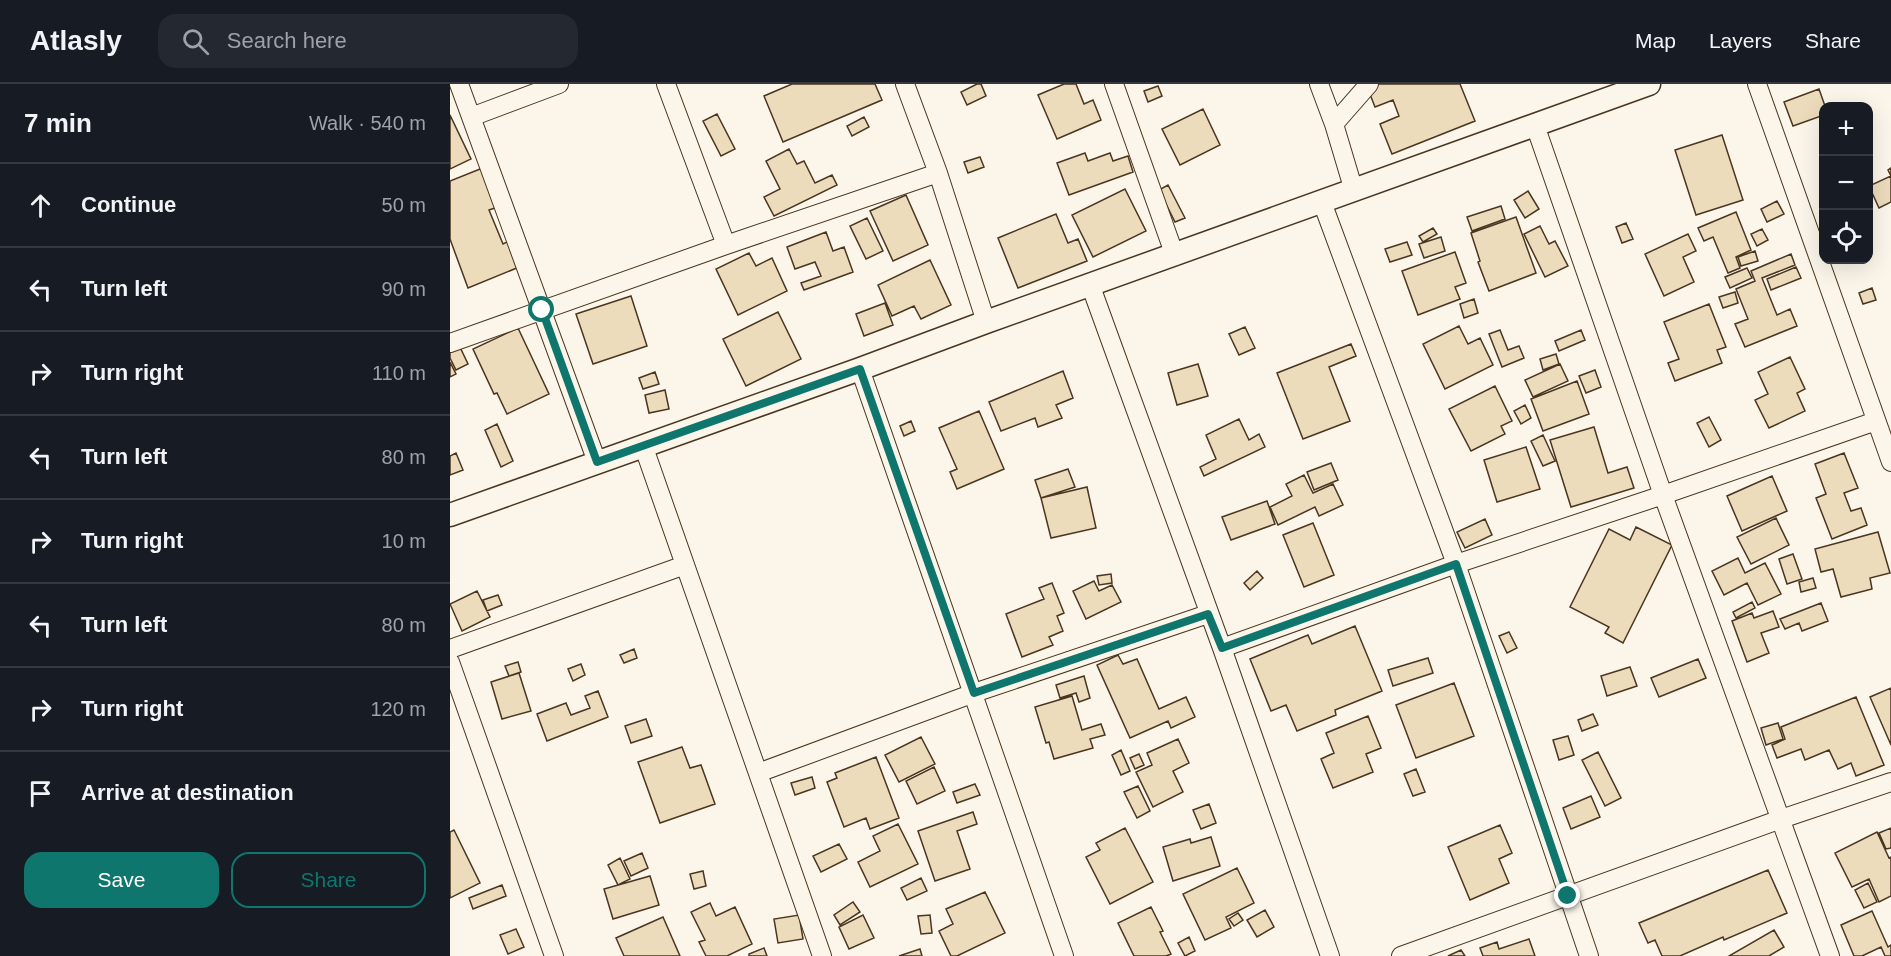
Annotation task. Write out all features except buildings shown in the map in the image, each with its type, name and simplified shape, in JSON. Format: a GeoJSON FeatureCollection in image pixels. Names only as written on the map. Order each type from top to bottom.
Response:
{"type":"FeatureCollection","features":[{"type":"Feature","properties":{"kind":"street"},"geometry":{"type":"LineString","coordinates":[[459,84],[597,462]]}},
{"type":"Feature","properties":{"kind":"street"},"geometry":{"type":"LineString","coordinates":[[471,117],[559,84]]}},
{"type":"Feature","properties":{"kind":"street"},"geometry":{"type":"LineString","coordinates":[[666,84],[726,245]]}},
{"type":"Feature","properties":{"kind":"street"},"geometry":{"type":"LineString","coordinates":[[905,84],[938,172],[986,322]]}},
{"type":"Feature","properties":{"kind":"street"},"geometry":{"type":"LineString","coordinates":[[1114,84],[1175,256]]}},
{"type":"Feature","properties":{"kind":"street"},"geometry":{"type":"LineString","coordinates":[[1319,84],[1334,124],[1354,191]]}},
{"type":"Feature","properties":{"kind":"street"},"geometry":{"type":"LineString","coordinates":[[1334,124],[1369,84]]}},
{"type":"Feature","properties":{"kind":"street"},"geometry":{"type":"LineString","coordinates":[[450,515],[1649,84]]}},
{"type":"Feature","properties":{"kind":"street"},"geometry":{"type":"LineString","coordinates":[[1757,84],[1891,462]]}},
{"type":"Feature","properties":{"kind":"street"},"geometry":{"type":"LineString","coordinates":[[1535,125],[1663,495],[1830,956]]}},
{"type":"Feature","properties":{"kind":"street"},"geometry":{"type":"LineString","coordinates":[[450,342],[938,172]]}},
{"type":"Feature","properties":{"kind":"street"},"geometry":{"type":"LineString","coordinates":[[1322,202],[1456,564],[1589,956]]}},
{"type":"Feature","properties":{"kind":"street"},"geometry":{"type":"LineString","coordinates":[[1090,284],[1222,648],[1330,956]]}},
{"type":"Feature","properties":{"kind":"street"},"geometry":{"type":"LineString","coordinates":[[860,369],[1064,956]]}},
{"type":"Feature","properties":{"kind":"street"},"geometry":{"type":"LineString","coordinates":[[1222,648],[1456,564],[1876,421]]}},
{"type":"Feature","properties":{"kind":"street"},"geometry":{"type":"LineString","coordinates":[[643,445],[822,956]]}},
{"type":"Feature","properties":{"kind":"street"},"geometry":{"type":"LineString","coordinates":[[450,649],[685,565]]}},
{"type":"Feature","properties":{"kind":"street"},"geometry":{"type":"LineString","coordinates":[[758,773],[974,693],[1208,614]]}},
{"type":"Feature","properties":{"kind":"street"},"geometry":{"type":"LineString","coordinates":[[450,662],[554,956]]}},
{"type":"Feature","properties":{"kind":"street"},"geometry":{"type":"LineString","coordinates":[[1401,956],[1781,819],[1891,782]]}},
{"type":"Feature","properties":{"kind":"route"},"geometry":{"type":"LineString","coordinates":[[542,310],[597,462],[860,369],[974,693],[1208,614],[1222,648],[1456,564],[1568,896]]}}]}
